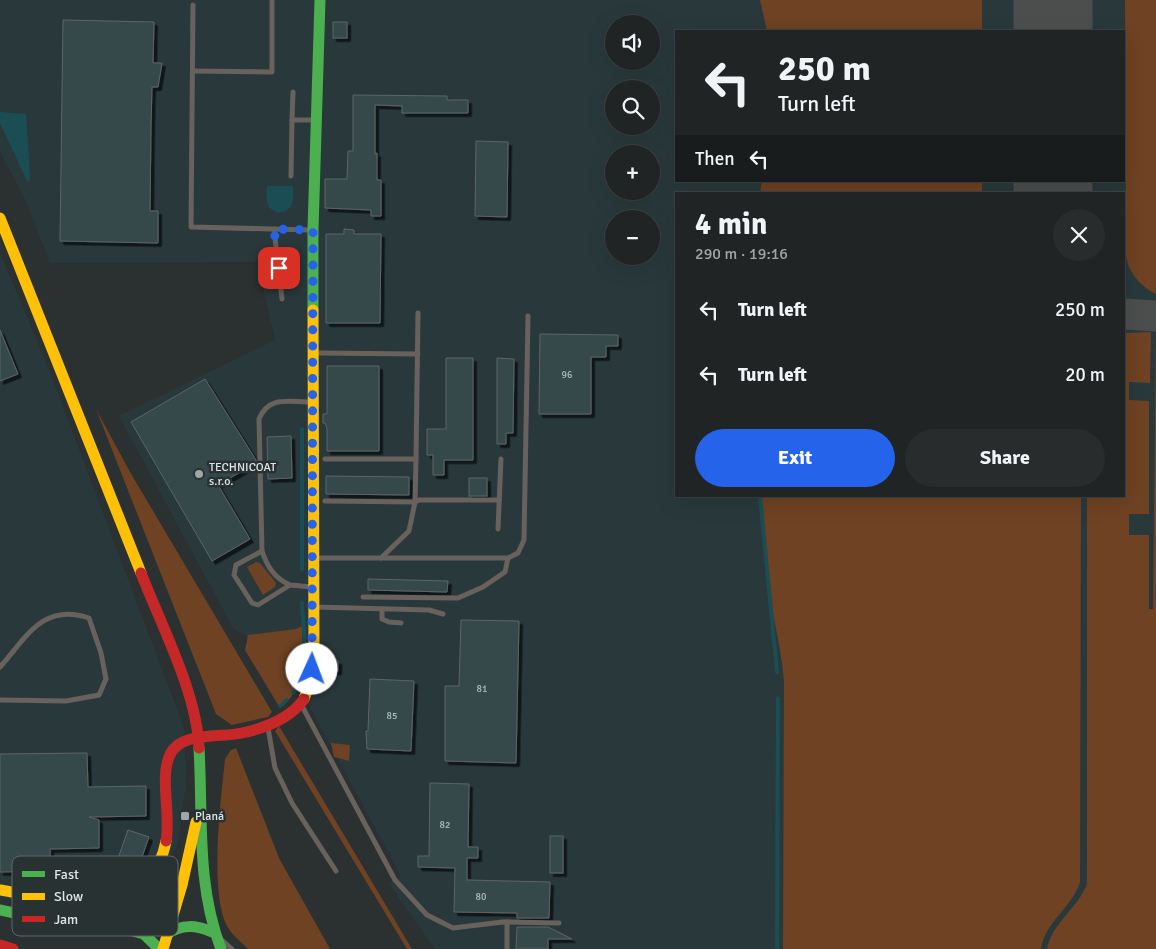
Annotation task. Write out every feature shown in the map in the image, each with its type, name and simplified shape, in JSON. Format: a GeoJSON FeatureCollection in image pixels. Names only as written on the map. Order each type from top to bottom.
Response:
{"type":"FeatureCollection","features":[{"type":"Feature","properties":{"kind":"main road"},"geometry":{"type":"LineString","coordinates":[[162,856],[166,843],[168,758],[176,746],[199,739],[238,734],[267,726],[290,713],[305,698],[312,669],[313,230],[320,0]]}},
{"type":"Feature","properties":{"kind":"main road"},"geometry":{"type":"LineString","coordinates":[[0,218],[185,685],[199,739],[200,806],[206,899],[212,932],[221,949]]}},
{"type":"Feature","properties":{"kind":"main road"},"geometry":{"type":"LineString","coordinates":[[178,898],[200,806]]}},
{"type":"Feature","properties":{"kind":"main road"},"geometry":{"type":"LineString","coordinates":[[178,889],[182,885]]}},
{"type":"Feature","properties":{"kind":"main road"},"geometry":{"type":"LineString","coordinates":[[178,927],[192,926],[212,932]]}},
{"type":"Feature","properties":{"kind":"main road"},"geometry":{"type":"LineString","coordinates":[[147,936],[158,949]]}},
{"type":"Feature","properties":{"kind":"main road"},"geometry":{"type":"LineString","coordinates":[[163,949],[166,936]]}},
{"type":"Feature","properties":{"kind":"main road"},"geometry":{"type":"LineString","coordinates":[[0,945],[12,949]]}},
{"type":"Feature","properties":{"kind":"lane"},"geometry":{"type":"LineString","coordinates":[[193,71],[272,72],[272,0]]}},
{"type":"Feature","properties":{"kind":"lane"},"geometry":{"type":"LineString","coordinates":[[193,5],[191,227],[313,230]]}},
{"type":"Feature","properties":{"kind":"lane"},"geometry":{"type":"LineString","coordinates":[[290,176],[293,92]]}},
{"type":"Feature","properties":{"kind":"lane"},"geometry":{"type":"LineString","coordinates":[[292,120],[315,120]]}},
{"type":"Feature","properties":{"kind":"lane"},"geometry":{"type":"LineString","coordinates":[[274,229],[282,299]]}},
{"type":"Feature","properties":{"kind":"lane"},"geometry":{"type":"LineString","coordinates":[[381,558],[410,531],[416,502],[418,313]]}},
{"type":"Feature","properties":{"kind":"lane"},"geometry":{"type":"LineString","coordinates":[[312,558],[508,558],[518,553],[524,540],[528,316]]}},
{"type":"Feature","properties":{"kind":"lane"},"geometry":{"type":"LineString","coordinates":[[312,353],[418,354]]}},
{"type":"Feature","properties":{"kind":"lane"},"geometry":{"type":"LineString","coordinates":[[312,402],[270,403],[264,408],[259,419],[262,551],[271,570],[278,579],[290,585],[312,588]]}},
{"type":"Feature","properties":{"kind":"lane"},"geometry":{"type":"LineString","coordinates":[[325,459],[416,459]]}},
{"type":"Feature","properties":{"kind":"lane"},"geometry":{"type":"LineString","coordinates":[[498,529],[501,459]]}},
{"type":"Feature","properties":{"kind":"lane"},"geometry":{"type":"LineString","coordinates":[[325,501],[416,502],[419,500],[499,500]]}},
{"type":"Feature","properties":{"kind":"lane"},"geometry":{"type":"LineString","coordinates":[[262,551],[236,565],[234,575],[252,603],[258,605],[290,585]]}},
{"type":"Feature","properties":{"kind":"lane"},"geometry":{"type":"LineString","coordinates":[[363,597],[458,598],[483,587],[505,572],[508,558]]}},
{"type":"Feature","properties":{"kind":"lane"},"geometry":{"type":"LineString","coordinates":[[399,597],[399,609]]}},
{"type":"Feature","properties":{"kind":"lane"},"geometry":{"type":"LineString","coordinates":[[313,607],[430,610],[443,614]]}},
{"type":"Feature","properties":{"kind":"lane"},"geometry":{"type":"LineString","coordinates":[[382,609],[382,619],[401,623]]}},
{"type":"Feature","properties":{"kind":"lane"},"geometry":{"type":"LineString","coordinates":[[0,667],[28,631],[45,619],[74,612],[89,618],[102,653],[106,679],[99,695],[66,701],[0,700]]}},
{"type":"Feature","properties":{"kind":"lane"},"geometry":{"type":"LineString","coordinates":[[300,704],[396,880],[427,915],[453,928],[507,922],[559,923]]}},
{"type":"Feature","properties":{"kind":"lane"},"geometry":{"type":"LineString","coordinates":[[267,726],[275,768],[292,803],[336,871]]}},
{"type":"Feature","properties":{"kind":"lane"},"geometry":{"type":"LineString","coordinates":[[507,922],[507,949]]}},
{"type":"Feature","properties":{"kind":"lane"},"geometry":{"type":"LineString","coordinates":[[212,932],[232,949]]}},
{"type":"Feature","properties":{"kind":"shaded area"},"geometry":{"type":"Polygon","coordinates":[[[0,0],[1156,0],[1156,949],[435,949],[389,884],[401,876],[311,709],[312,682],[233,628],[119,416],[275,340],[257,262],[50,263],[26,201],[0,152],[0,0]]]}},
{"type":"Feature","properties":{"kind":"shaded area"},"geometry":{"type":"Polygon","coordinates":[[[760,0],[982,0],[982,30],[767,30],[760,0]]]}},
{"type":"Feature","properties":{"kind":"shaded area"},"geometry":{"type":"Polygon","coordinates":[[[1125,0],[1156,0],[1156,294],[1145,287],[1132,273],[1126,255],[1125,0]]]}},
{"type":"Feature","properties":{"kind":"shaded area"},"geometry":{"type":"Polygon","coordinates":[[[762,182],[982,182],[982,192],[760,192],[762,182]]]}},
{"type":"Feature","properties":{"kind":"shaded area"},"geometry":{"type":"Polygon","coordinates":[[[0,253],[48,367],[184,728],[186,784],[177,846],[171,856],[12,856],[12,900],[0,898],[0,253]]]}},
{"type":"Feature","properties":{"kind":"shaded area"},"geometry":{"type":"Polygon","coordinates":[[[1151,332],[1150,383],[1129,382],[1129,400],[1149,401],[1149,514],[1129,514],[1129,535],[1149,535],[1149,609],[1153,609],[1156,333],[1156,949],[1047,949],[1054,931],[1078,901],[1087,884],[1087,497],[1125,497],[1125,333],[1151,332]]]}},
{"type":"Feature","properties":{"kind":"shaded area"},"geometry":{"type":"Polygon","coordinates":[[[96,409],[130,472],[272,712],[268,717],[232,725],[216,714],[96,409]]]}},
{"type":"Feature","properties":{"kind":"shaded area"},"geometry":{"type":"Polygon","coordinates":[[[761,497],[1081,497],[1080,882],[1071,899],[1048,930],[1041,949],[783,949],[784,682],[767,577],[761,497]]]}},
{"type":"Feature","properties":{"kind":"shaded area"},"geometry":{"type":"Polygon","coordinates":[[[256,562],[260,563],[276,583],[275,587],[263,595],[247,567],[256,562]]]}},
{"type":"Feature","properties":{"kind":"shaded area"},"geometry":{"type":"Polygon","coordinates":[[[302,626],[302,659],[299,681],[289,700],[280,708],[245,650],[248,635],[296,629],[302,626]]]}},
{"type":"Feature","properties":{"kind":"shaded area"},"geometry":{"type":"Polygon","coordinates":[[[279,726],[412,949],[407,949],[275,731],[279,726]]]}},
{"type":"Feature","properties":{"kind":"shaded area"},"geometry":{"type":"Polygon","coordinates":[[[331,743],[350,745],[349,761],[334,757],[331,743]]]}},
{"type":"Feature","properties":{"kind":"shaded area"},"geometry":{"type":"Polygon","coordinates":[[[236,748],[279,858],[330,949],[248,949],[227,926],[222,911],[219,891],[217,869],[218,845],[225,759],[231,750],[236,748]]]}},
{"type":"Feature","properties":{"kind":"water"},"geometry":{"type":"Polygon","coordinates":[[[0,112],[26,114],[30,179],[28,183],[0,123],[0,112]]]}},
{"type":"Feature","properties":{"kind":"water"},"geometry":{"type":"Polygon","coordinates":[[[267,186],[293,186],[293,202],[291,206],[282,212],[271,209],[267,202],[267,186]]]}},
{"type":"Feature","properties":{"kind":"building"},"geometry":{"type":"Polygon","coordinates":[[[63,20],[154,22],[153,63],[162,63],[158,87],[152,87],[150,211],[158,211],[158,243],[60,241],[63,20]]]}},
{"type":"Feature","properties":{"kind":"building"},"geometry":{"type":"Polygon","coordinates":[[[333,22],[347,22],[347,38],[333,38],[333,22]]]}},
{"type":"Feature","properties":{"kind":"building"},"geometry":{"type":"Polygon","coordinates":[[[353,95],[447,96],[447,100],[468,100],[468,113],[402,113],[402,106],[375,105],[375,154],[377,153],[377,180],[381,180],[381,216],[371,216],[371,210],[325,208],[325,179],[347,179],[348,151],[353,151],[353,95]]]}},
{"type":"Feature","properties":{"kind":"building"},"geometry":{"type":"Polygon","coordinates":[[[476,141],[508,142],[507,217],[475,216],[476,141]]]}},
{"type":"Feature","properties":{"kind":"building"},"geometry":{"type":"Polygon","coordinates":[[[344,229],[354,230],[354,234],[381,234],[380,323],[326,323],[326,234],[344,234],[344,229]]]}},
{"type":"Feature","properties":{"kind":"building"},"geometry":{"type":"Polygon","coordinates":[[[0,330],[18,374],[0,381],[0,330]]]}},
{"type":"Feature","properties":{"kind":"building"},"geometry":{"type":"Polygon","coordinates":[[[540,334],[618,335],[618,346],[606,346],[606,357],[591,357],[591,414],[539,414],[540,334]]]}},
{"type":"Feature","properties":{"kind":"building"},"geometry":{"type":"Polygon","coordinates":[[[446,358],[473,358],[473,460],[444,460],[444,475],[433,475],[433,455],[427,455],[427,429],[446,429],[446,358]]]}},
{"type":"Feature","properties":{"kind":"building"},"geometry":{"type":"Polygon","coordinates":[[[497,358],[514,359],[513,433],[506,433],[506,444],[497,444],[497,358]]]}},
{"type":"Feature","properties":{"kind":"building"},"geometry":{"type":"Polygon","coordinates":[[[327,366],[379,366],[379,451],[327,451],[327,428],[325,423],[323,423],[323,414],[327,414],[327,366]]]}},
{"type":"Feature","properties":{"kind":"building","name":"TECHNICOAT s.r.o."},"geometry":{"type":"Polygon","coordinates":[[[205,379],[256,460],[256,463],[218,485],[250,539],[212,561],[131,422],[205,379]]]}},
{"type":"Feature","properties":{"kind":"building"},"geometry":{"type":"Polygon","coordinates":[[[291,436],[292,478],[268,479],[267,437],[291,436]]]}},
{"type":"Feature","properties":{"kind":"building"},"geometry":{"type":"Polygon","coordinates":[[[326,476],[409,477],[409,495],[326,494],[326,476]]]}},
{"type":"Feature","properties":{"kind":"building"},"geometry":{"type":"Polygon","coordinates":[[[469,478],[487,478],[487,496],[469,496],[469,478]]]}},
{"type":"Feature","properties":{"kind":"building"},"geometry":{"type":"Polygon","coordinates":[[[368,579],[448,581],[447,592],[368,590],[368,579]]]}},
{"type":"Feature","properties":{"kind":"building"},"geometry":{"type":"Polygon","coordinates":[[[461,620],[519,621],[516,763],[445,761],[445,686],[459,686],[461,620]]]}},
{"type":"Feature","properties":{"kind":"building"},"geometry":{"type":"Polygon","coordinates":[[[325,661],[338,661],[338,671],[325,671],[325,661]]]}},
{"type":"Feature","properties":{"kind":"building"},"geometry":{"type":"Polygon","coordinates":[[[370,679],[414,681],[411,751],[367,749],[366,731],[368,731],[370,679]]]}},
{"type":"Feature","properties":{"kind":"building"},"geometry":{"type":"Polygon","coordinates":[[[87,753],[88,787],[146,786],[146,816],[89,817],[99,820],[99,848],[50,849],[50,856],[12,856],[12,872],[0,872],[0,754],[87,753]]]}},
{"type":"Feature","properties":{"kind":"building"},"geometry":{"type":"Polygon","coordinates":[[[430,783],[469,784],[468,847],[478,847],[478,858],[467,858],[467,880],[550,882],[549,918],[517,918],[517,913],[454,912],[455,868],[418,867],[418,856],[429,856],[430,783]]]}},
{"type":"Feature","properties":{"kind":"building"},"geometry":{"type":"Polygon","coordinates":[[[128,830],[149,837],[142,856],[119,856],[128,830]]]}},
{"type":"Feature","properties":{"kind":"building"},"geometry":{"type":"Polygon","coordinates":[[[550,836],[563,836],[563,873],[550,873],[550,836]]]}},
{"type":"Feature","properties":{"kind":"building"},"geometry":{"type":"Polygon","coordinates":[[[517,927],[548,927],[572,939],[548,939],[548,949],[516,949],[517,927]]]}},
{"type":"Feature","properties":{"kind":"waterway"},"geometry":{"type":"LineString","coordinates":[[302,429],[302,569]]}},
{"type":"Feature","properties":{"kind":"waterway"},"geometry":{"type":"LineString","coordinates":[[760,497],[777,672]]}},
{"type":"Feature","properties":{"kind":"waterway"},"geometry":{"type":"LineString","coordinates":[[293,693],[299,684],[304,662],[302,603]]}},
{"type":"Feature","properties":{"kind":"waterway"},"geometry":{"type":"LineString","coordinates":[[777,949],[778,698]]}},
{"type":"Feature","properties":{"kind":"waterway"},"geometry":{"type":"LineString","coordinates":[[280,706],[287,700]]}},
{"type":"Feature","properties":{"kind":"taxiway"},"geometry":{"type":"LineString","coordinates":[[1062,182],[1067,192]]}},
{"type":"Feature","properties":{"kind":"taxiway"},"geometry":{"type":"LineString","coordinates":[[1125,314],[1156,316]]}},
{"type":"Feature","properties":{"kind":"runway"},"geometry":{"type":"LineString","coordinates":[[1053,0],[1053,30]]}},
{"type":"Feature","properties":{"kind":"runway"},"geometry":{"type":"LineString","coordinates":[[1053,182],[1053,192]]}},
{"type":"Feature","properties":{"kind":"traffic: fast"},"geometry":{"type":"LineString","coordinates":[[313,310],[313,230],[320,0]]}},
{"type":"Feature","properties":{"kind":"traffic: fast"},"geometry":{"type":"LineString","coordinates":[[199,748],[204,875],[213,924],[221,949]]}},
{"type":"Feature","properties":{"kind":"traffic: fast"},"geometry":{"type":"LineString","coordinates":[[178,889],[182,885]]}},
{"type":"Feature","properties":{"kind":"traffic: fast"},"geometry":{"type":"LineString","coordinates":[[0,910],[12,913]]}},
{"type":"Feature","properties":{"kind":"traffic: fast"},"geometry":{"type":"LineString","coordinates":[[178,928],[200,928],[212,932]]}},
{"type":"Feature","properties":{"kind":"traffic: fast"},"geometry":{"type":"LineString","coordinates":[[146,936],[159,949]]}},
{"type":"Feature","properties":{"kind":"traffic: slow"},"geometry":{"type":"LineString","coordinates":[[0,218],[141,573]]}},
{"type":"Feature","properties":{"kind":"traffic: slow"},"geometry":{"type":"LineString","coordinates":[[304,699],[312,677],[314,653],[313,310]]}},
{"type":"Feature","properties":{"kind":"traffic: slow"},"geometry":{"type":"LineString","coordinates":[[178,898],[196,822]]}},
{"type":"Feature","properties":{"kind":"traffic: slow"},"geometry":{"type":"LineString","coordinates":[[161,856],[166,841]]}},
{"type":"Feature","properties":{"kind":"traffic: slow"},"geometry":{"type":"LineString","coordinates":[[0,890],[12,892]]}},
{"type":"Feature","properties":{"kind":"traffic: slow"},"geometry":{"type":"LineString","coordinates":[[163,949],[167,936]]}},
{"type":"Feature","properties":{"kind":"traffic: jam"},"geometry":{"type":"LineString","coordinates":[[141,573],[185,682],[197,727],[199,748]]}},
{"type":"Feature","properties":{"kind":"traffic: jam"},"geometry":{"type":"LineString","coordinates":[[166,841],[165,776],[166,766],[174,749],[181,743],[191,739],[242,733],[276,722],[292,712],[304,699]]}},
{"type":"Feature","properties":{"kind":"traffic: jam"},"geometry":{"type":"LineString","coordinates":[[0,945],[13,949]]}},
{"type":"Feature","properties":{"kind":"place","name":"TECHNICOAT s.r.o."},"geometry":{"type":"Point","coordinates":[199,474]}},
{"type":"Feature","properties":{"kind":"place","name":"Planá"},"geometry":{"type":"Point","coordinates":[185,816]}},
{"type":"Feature","properties":{"kind":"route"},"geometry":{"type":"LineString","coordinates":[[279,268],[274,229],[313,230],[312,669]]}}]}
